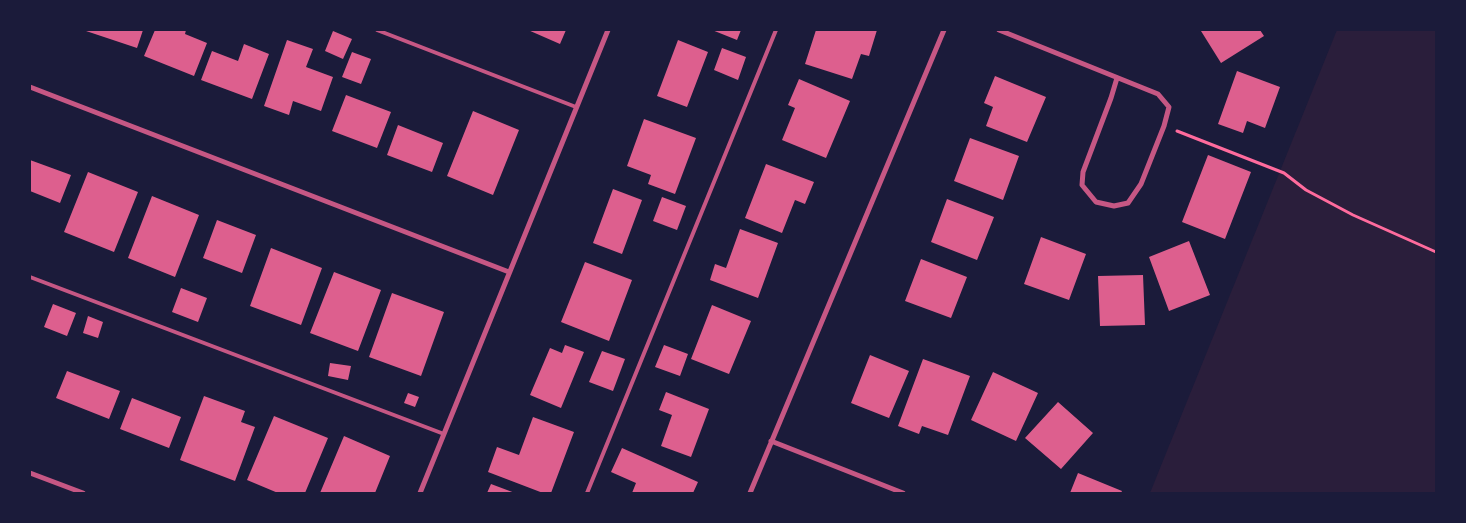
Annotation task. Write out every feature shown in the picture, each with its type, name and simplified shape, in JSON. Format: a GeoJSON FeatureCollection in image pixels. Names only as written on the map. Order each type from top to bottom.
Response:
{"type":"FeatureCollection","features":[{"type":"Feature","properties":{"kind":"street"},"geometry":{"type":"LineString","coordinates":[[420,493],[608,30]]}},
{"type":"Feature","properties":{"kind":"street"},"geometry":{"type":"LineString","coordinates":[[750,493],[944,30]]}},
{"type":"Feature","properties":{"kind":"street"},"geometry":{"type":"LineString","coordinates":[[999,30],[1158,94],[1169,107],[1164,126],[1141,184],[1128,203],[1114,206],[1096,202],[1082,185],[1083,172],[1117,78]]}},
{"type":"Feature","properties":{"kind":"street"},"geometry":{"type":"LineString","coordinates":[[30,87],[509,272]]}},
{"type":"Feature","properties":{"kind":"street"},"geometry":{"type":"LineString","coordinates":[[772,441],[903,493]]}},
{"type":"Feature","properties":{"kind":"street"},"geometry":{"type":"LineString","coordinates":[[30,473],[83,493]]}},
{"type":"Feature","properties":{"kind":"lane"},"geometry":{"type":"LineString","coordinates":[[377,30],[576,107]]}},
{"type":"Feature","properties":{"kind":"lane"},"geometry":{"type":"LineString","coordinates":[[587,493],[776,30]]}},
{"type":"Feature","properties":{"kind":"lane"},"geometry":{"type":"LineString","coordinates":[[30,277],[444,434]]}},
{"type":"Feature","properties":{"kind":"path"},"geometry":{"type":"LineString","coordinates":[[1177,130],[1284,173],[1314,194],[1353,215],[1436,252]]}},
{"type":"Feature","properties":{"kind":"shaded area"},"geometry":{"type":"Polygon","coordinates":[[[1337,30],[1436,30],[1436,493],[1150,493],[1337,30]]]}},
{"type":"Feature","properties":{"kind":"building"},"geometry":{"type":"Polygon","coordinates":[[[83,30],[143,30],[137,48],[83,30]]]}},
{"type":"Feature","properties":{"kind":"building"},"geometry":{"type":"Polygon","coordinates":[[[155,30],[186,30],[185,34],[207,43],[194,76],[144,56],[155,30]]]}},
{"type":"Feature","properties":{"kind":"building"},"geometry":{"type":"Polygon","coordinates":[[[528,30],[566,30],[560,44],[528,30]]]}},
{"type":"Feature","properties":{"kind":"building"},"geometry":{"type":"Polygon","coordinates":[[[712,30],[741,30],[737,40],[712,30]]]}},
{"type":"Feature","properties":{"kind":"building"},"geometry":{"type":"Polygon","coordinates":[[[816,30],[877,30],[869,56],[861,54],[852,79],[805,64],[816,30]]]}},
{"type":"Feature","properties":{"kind":"building"},"geometry":{"type":"Polygon","coordinates":[[[1260,30],[1264,36],[1221,63],[1201,31],[1260,30]]]}},
{"type":"Feature","properties":{"kind":"building"},"geometry":{"type":"Polygon","coordinates":[[[333,31],[352,39],[343,59],[325,51],[333,31]]]}},
{"type":"Feature","properties":{"kind":"building"},"geometry":{"type":"Polygon","coordinates":[[[287,40],[313,49],[306,67],[333,77],[321,111],[293,101],[289,115],[264,106],[287,40]]]}},
{"type":"Feature","properties":{"kind":"building"},"geometry":{"type":"Polygon","coordinates":[[[678,40],[708,52],[687,107],[657,96],[678,40]]]}},
{"type":"Feature","properties":{"kind":"building"},"geometry":{"type":"Polygon","coordinates":[[[244,44],[269,54],[252,99],[201,80],[212,51],[238,61],[244,44]]]}},
{"type":"Feature","properties":{"kind":"building"},"geometry":{"type":"Polygon","coordinates":[[[722,48],[746,57],[738,80],[714,70],[722,48]]]}},
{"type":"Feature","properties":{"kind":"building"},"geometry":{"type":"Polygon","coordinates":[[[352,52],[371,59],[361,84],[342,77],[352,52]]]}},
{"type":"Feature","properties":{"kind":"building"},"geometry":{"type":"Polygon","coordinates":[[[1237,71],[1280,87],[1265,128],[1247,121],[1243,133],[1218,124],[1237,71]]]}},
{"type":"Feature","properties":{"kind":"building"},"geometry":{"type":"Polygon","coordinates":[[[995,76],[1046,97],[1027,142],[986,126],[993,107],[984,103],[995,76]]]}},
{"type":"Feature","properties":{"kind":"building"},"geometry":{"type":"Polygon","coordinates":[[[799,79],[850,101],[826,158],[782,140],[795,108],[788,105],[799,79]]]}},
{"type":"Feature","properties":{"kind":"building"},"geometry":{"type":"Polygon","coordinates":[[[346,95],[391,112],[377,148],[332,131],[346,95]]]}},
{"type":"Feature","properties":{"kind":"building"},"geometry":{"type":"Polygon","coordinates":[[[473,111],[519,130],[493,195],[447,176],[473,111]]]}},
{"type":"Feature","properties":{"kind":"building"},"geometry":{"type":"Polygon","coordinates":[[[644,119],[696,138],[675,194],[648,184],[651,175],[627,166],[644,119]]]}},
{"type":"Feature","properties":{"kind":"building"},"geometry":{"type":"Polygon","coordinates":[[[398,125],[443,143],[432,172],[387,155],[398,125]]]}},
{"type":"Feature","properties":{"kind":"building"},"geometry":{"type":"Polygon","coordinates":[[[970,138],[1019,156],[1003,200],[954,181],[970,138]]]}},
{"type":"Feature","properties":{"kind":"building"},"geometry":{"type":"Polygon","coordinates":[[[1208,155],[1251,172],[1225,239],[1182,222],[1208,155]]]}},
{"type":"Feature","properties":{"kind":"building"},"geometry":{"type":"Polygon","coordinates":[[[30,160],[71,175],[60,203],[30,191],[30,160]]]}},
{"type":"Feature","properties":{"kind":"building"},"geometry":{"type":"Polygon","coordinates":[[[766,164],[814,182],[805,204],[795,200],[782,233],[745,218],[766,164]]]}},
{"type":"Feature","properties":{"kind":"building"},"geometry":{"type":"Polygon","coordinates":[[[88,172],[138,192],[114,252],[64,232],[88,172]]]}},
{"type":"Feature","properties":{"kind":"building"},"geometry":{"type":"Polygon","coordinates":[[[613,189],[642,200],[622,254],[593,243],[613,189]]]}},
{"type":"Feature","properties":{"kind":"building"},"geometry":{"type":"Polygon","coordinates":[[[152,196],[199,215],[175,277],[128,258],[152,196]]]}},
{"type":"Feature","properties":{"kind":"building"},"geometry":{"type":"Polygon","coordinates":[[[662,197],[686,206],[677,230],[653,221],[662,197]]]}},
{"type":"Feature","properties":{"kind":"building"},"geometry":{"type":"Polygon","coordinates":[[[947,199],[994,217],[977,260],[931,242],[947,199]]]}},
{"type":"Feature","properties":{"kind":"building"},"geometry":{"type":"Polygon","coordinates":[[[217,220],[256,235],[242,273],[203,258],[217,220]]]}},
{"type":"Feature","properties":{"kind":"building"},"geometry":{"type":"Polygon","coordinates":[[[740,229],[778,243],[758,298],[710,280],[715,264],[726,268],[740,229]]]}},
{"type":"Feature","properties":{"kind":"building"},"geometry":{"type":"Polygon","coordinates":[[[1041,237],[1086,254],[1069,300],[1024,284],[1041,237]]]}},
{"type":"Feature","properties":{"kind":"building"},"geometry":{"type":"Polygon","coordinates":[[[1189,241],[1210,295],[1169,311],[1149,257],[1189,241]]]}},
{"type":"Feature","properties":{"kind":"building"},"geometry":{"type":"Polygon","coordinates":[[[271,248],[322,268],[301,325],[250,306],[271,248]]]}},
{"type":"Feature","properties":{"kind":"building"},"geometry":{"type":"Polygon","coordinates":[[[921,259],[967,277],[951,318],[905,301],[921,259]]]}},
{"type":"Feature","properties":{"kind":"building"},"geometry":{"type":"Polygon","coordinates":[[[585,262],[632,280],[609,341],[561,322],[585,262]]]}},
{"type":"Feature","properties":{"kind":"building"},"geometry":{"type":"Polygon","coordinates":[[[334,272],[381,290],[358,351],[310,333],[334,272]]]}},
{"type":"Feature","properties":{"kind":"building"},"geometry":{"type":"Polygon","coordinates":[[[1143,275],[1145,325],[1100,326],[1098,276],[1143,275]]]}},
{"type":"Feature","properties":{"kind":"building"},"geometry":{"type":"Polygon","coordinates":[[[181,288],[207,298],[198,322],[172,312],[181,288]]]}},
{"type":"Feature","properties":{"kind":"building"},"geometry":{"type":"Polygon","coordinates":[[[392,293],[444,312],[421,376],[369,357],[392,293]]]}},
{"type":"Feature","properties":{"kind":"building"},"geometry":{"type":"Polygon","coordinates":[[[53,304],[76,313],[67,336],[44,327],[53,304]]]}},
{"type":"Feature","properties":{"kind":"building"},"geometry":{"type":"Polygon","coordinates":[[[712,305],[751,321],[729,374],[691,359],[712,305]]]}},
{"type":"Feature","properties":{"kind":"building"},"geometry":{"type":"Polygon","coordinates":[[[88,316],[103,322],[98,338],[83,333],[88,316]]]}},
{"type":"Feature","properties":{"kind":"building"},"geometry":{"type":"Polygon","coordinates":[[[565,345],[584,352],[561,408],[530,395],[550,348],[562,353],[565,345]]]}},
{"type":"Feature","properties":{"kind":"building"},"geometry":{"type":"Polygon","coordinates":[[[664,345],[688,354],[680,376],[655,367],[664,345]]]}},
{"type":"Feature","properties":{"kind":"building"},"geometry":{"type":"Polygon","coordinates":[[[602,351],[625,359],[613,391],[589,382],[602,351]]]}},
{"type":"Feature","properties":{"kind":"building"},"geometry":{"type":"Polygon","coordinates":[[[870,355],[909,371],[889,418],[851,403],[870,355]]]}},
{"type":"Feature","properties":{"kind":"building"},"geometry":{"type":"Polygon","coordinates":[[[923,359],[970,376],[948,435],[922,426],[919,434],[898,426],[923,359]]]}},
{"type":"Feature","properties":{"kind":"building"},"geometry":{"type":"Polygon","coordinates":[[[330,363],[351,366],[348,380],[328,376],[330,363]]]}},
{"type":"Feature","properties":{"kind":"building"},"geometry":{"type":"Polygon","coordinates":[[[67,371],[120,391],[109,419],[56,398],[67,371]]]}},
{"type":"Feature","properties":{"kind":"building"},"geometry":{"type":"Polygon","coordinates":[[[993,372],[1038,393],[1016,441],[971,420],[993,372]]]}},
{"type":"Feature","properties":{"kind":"building"},"geometry":{"type":"Polygon","coordinates":[[[666,392],[709,409],[691,457],[661,446],[672,415],[659,410],[666,392]]]}},
{"type":"Feature","properties":{"kind":"building"},"geometry":{"type":"Polygon","coordinates":[[[408,393],[419,397],[415,407],[404,403],[408,393]]]}},
{"type":"Feature","properties":{"kind":"building"},"geometry":{"type":"Polygon","coordinates":[[[204,396],[245,411],[241,422],[255,427],[235,481],[180,460],[204,396]]]}},
{"type":"Feature","properties":{"kind":"building"},"geometry":{"type":"Polygon","coordinates":[[[132,398],[181,417],[169,448],[120,429],[132,398]]]}},
{"type":"Feature","properties":{"kind":"building"},"geometry":{"type":"Polygon","coordinates":[[[1058,402],[1093,433],[1061,469],[1025,438],[1058,402]]]}},
{"type":"Feature","properties":{"kind":"building"},"geometry":{"type":"Polygon","coordinates":[[[274,416],[328,438],[305,493],[278,493],[247,480],[274,416]]]}},
{"type":"Feature","properties":{"kind":"building"},"geometry":{"type":"Polygon","coordinates":[[[533,417],[574,432],[551,493],[543,493],[488,472],[497,447],[519,455],[533,417]]]}},
{"type":"Feature","properties":{"kind":"building"},"geometry":{"type":"Polygon","coordinates":[[[344,436],[390,456],[375,493],[320,493],[344,436]]]}},
{"type":"Feature","properties":{"kind":"building"},"geometry":{"type":"Polygon","coordinates":[[[622,448],[698,482],[693,493],[632,493],[636,483],[611,472],[622,448]]]}},
{"type":"Feature","properties":{"kind":"building"},"geometry":{"type":"Polygon","coordinates":[[[1078,473],[1122,491],[1121,493],[1070,493],[1078,473]]]}},
{"type":"Feature","properties":{"kind":"building"},"geometry":{"type":"Polygon","coordinates":[[[491,484],[515,493],[487,493],[491,484]]]}}]}
